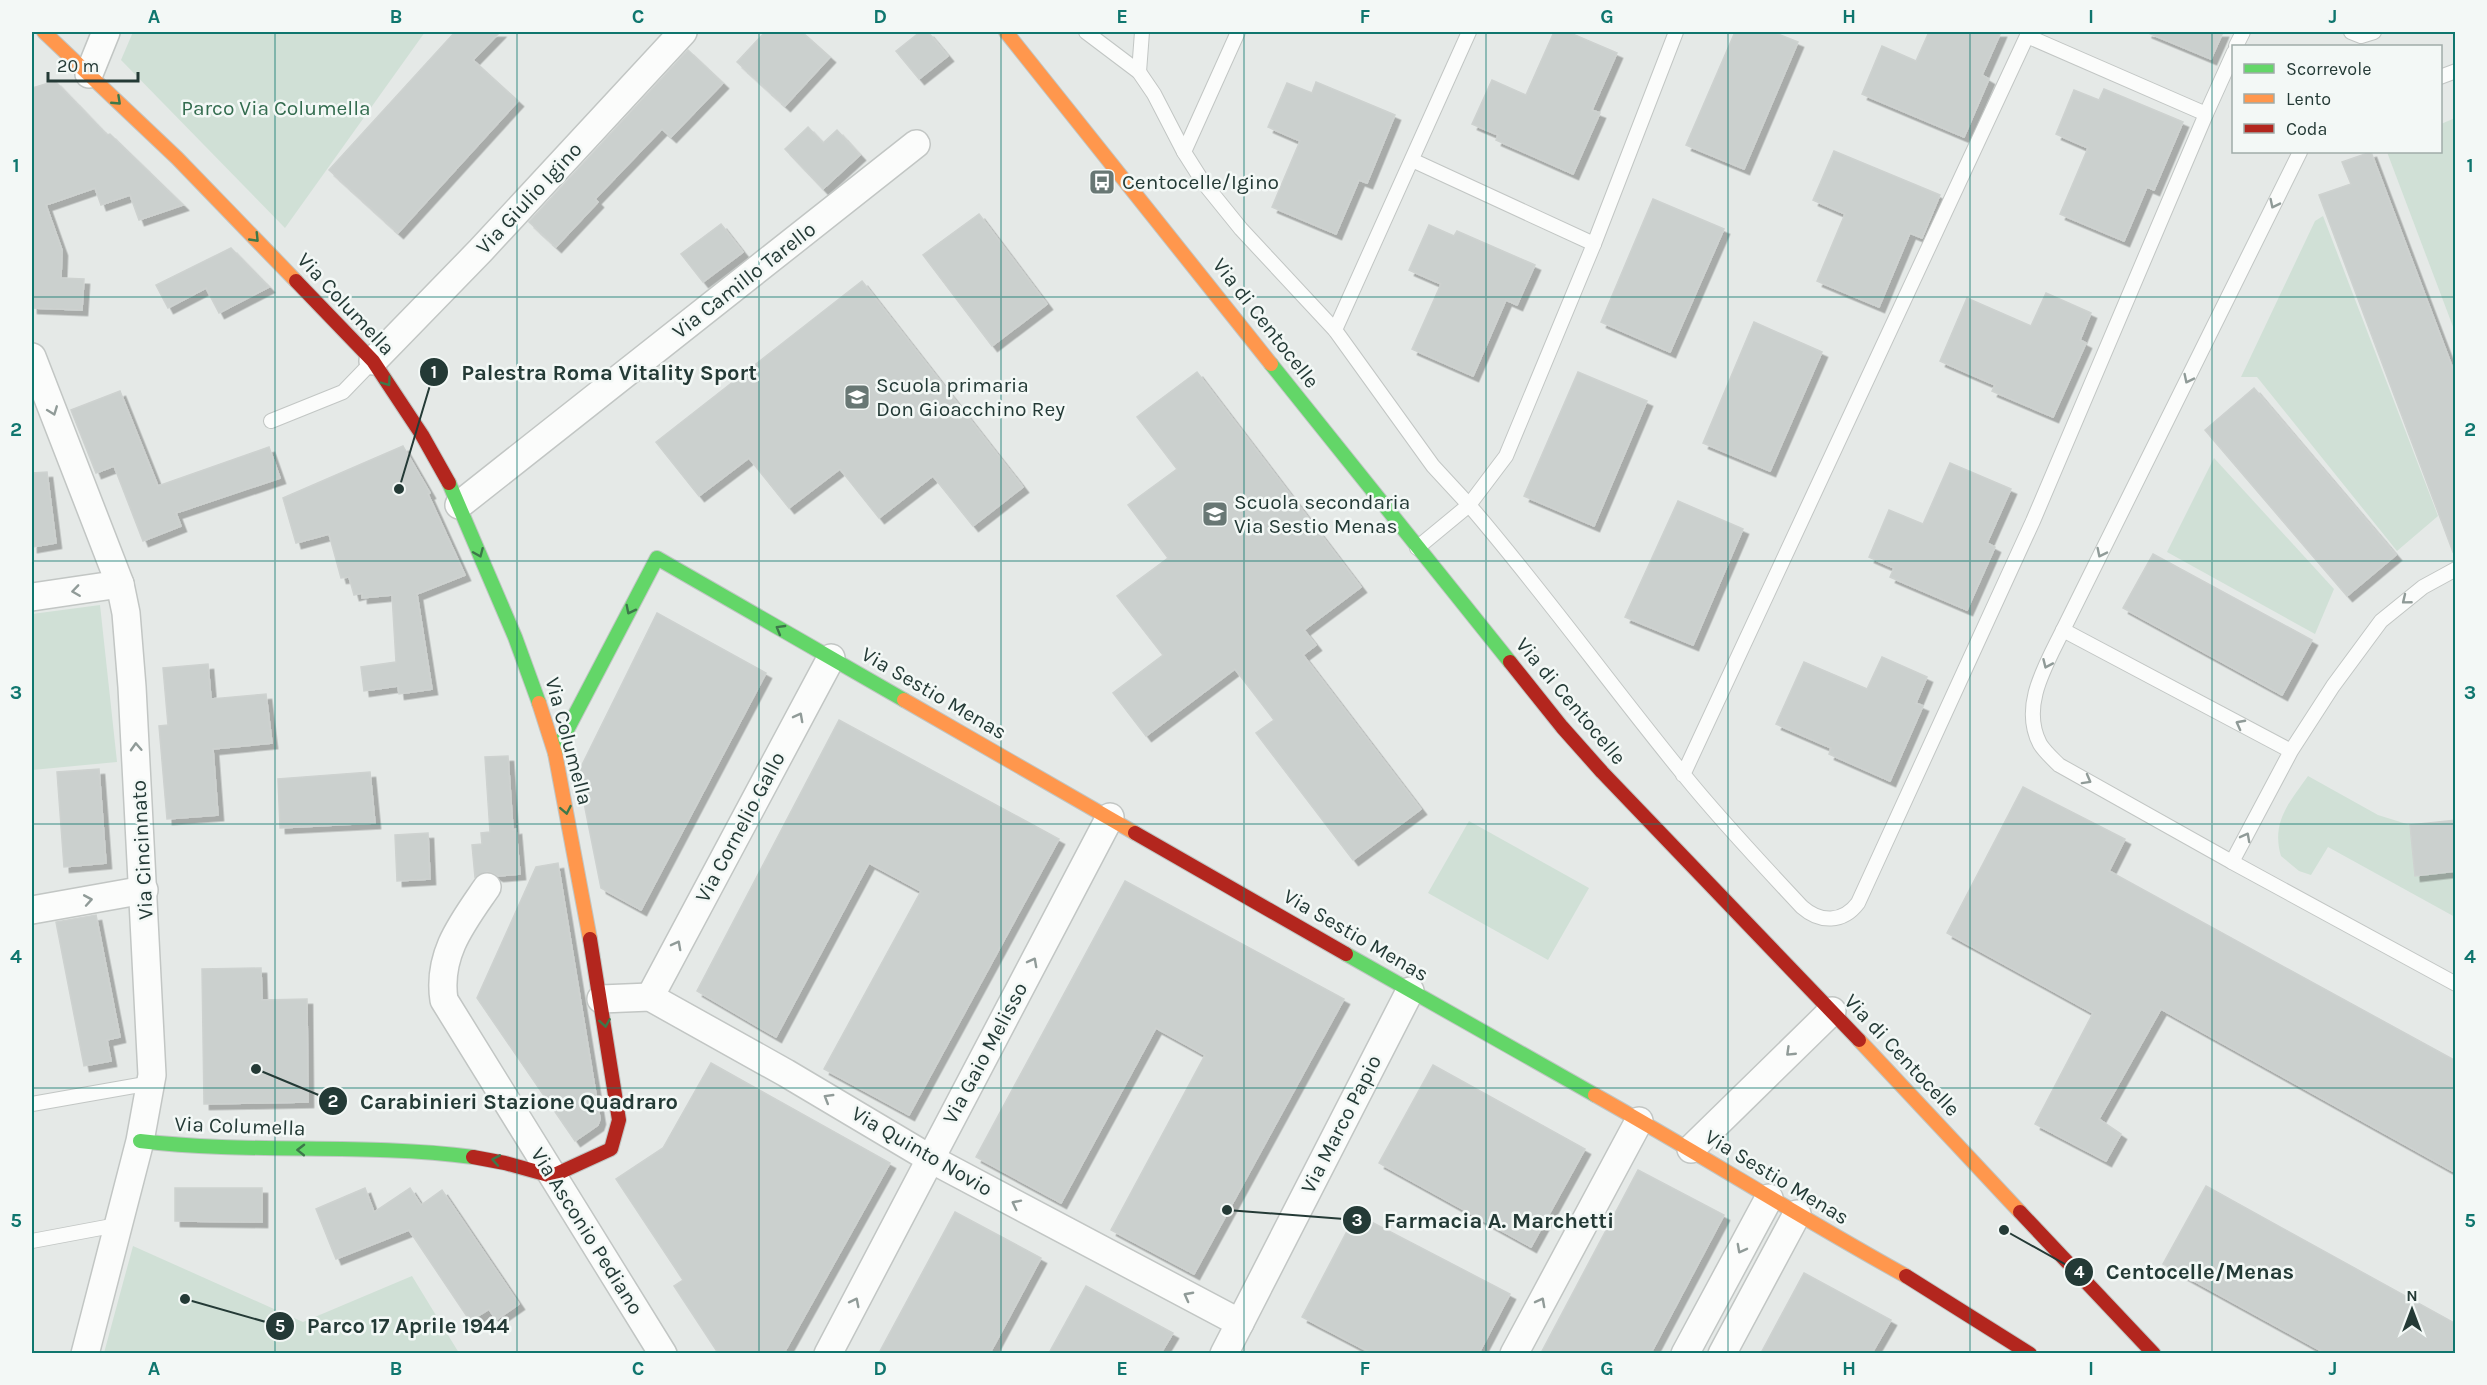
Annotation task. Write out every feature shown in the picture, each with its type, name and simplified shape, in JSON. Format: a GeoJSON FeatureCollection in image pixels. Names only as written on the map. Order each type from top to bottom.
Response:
{"type":"FeatureCollection","features":[{"type":"Feature","properties":{"kind":"street","name":"Via Columella"},"geometry":{"type":"LineString","coordinates":[[44,32],[177,158],[373,361],[422,435],[459,505],[515,637],[555,753],[583,893],[619,1120],[611,1149],[552,1176],[499,1160],[448,1154],[192,1148],[140,1141]]}},
{"type":"Feature","properties":{"kind":"street"},"geometry":{"type":"LineString","coordinates":[[89,74],[106,32]]}},
{"type":"Feature","properties":{"kind":"street","name":"Via Giulio Igino"},"geometry":{"type":"LineString","coordinates":[[373,361],[481,250],[683,32]]}},
{"type":"Feature","properties":{"kind":"street","name":"Via di Centocelle"},"geometry":{"type":"LineString","coordinates":[[1006,32],[1562,727],[1602,772],[1832,1011],[2154,1353]]}},
{"type":"Feature","properties":{"kind":"street","name":"Via Camillo Tarello"},"geometry":{"type":"LineString","coordinates":[[459,505],[916,144]]}},
{"type":"Feature","properties":{"kind":"street","name":"Via Cincinnato"},"geometry":{"type":"LineString","coordinates":[[32,357],[120,584],[126,613],[132,687],[144,890],[151,1032],[151,1083],[140,1141],[85,1353]]}},
{"type":"Feature","properties":{"kind":"street","name":"Via Sestio Menas"},"geometry":{"type":"LineString","coordinates":[[555,753],[657,558],[1410,991],[1691,1149],[1797,1214],[1914,1280],[2030,1353]]}},
{"type":"Feature","properties":{"kind":"street"},"geometry":{"type":"LineString","coordinates":[[32,597],[120,584]]}},
{"type":"Feature","properties":{"kind":"street","name":"Via Cornelio Gallo"},"geometry":{"type":"LineString","coordinates":[[650,997],[831,657]]}},
{"type":"Feature","properties":{"kind":"street","name":"Via Gaio Melisso"},"geometry":{"type":"LineString","coordinates":[[828,1353],[1110,817]]}},
{"type":"Feature","properties":{"kind":"street","name":"Via Asconio Pediano"},"geometry":{"type":"LineString","coordinates":[[487,887],[459,928],[447,951],[442,986],[444,1000],[663,1353]]}},
{"type":"Feature","properties":{"kind":"street"},"geometry":{"type":"LineString","coordinates":[[32,910],[144,890]]}},
{"type":"Feature","properties":{"kind":"street","name":"Via Marco Papio"},"geometry":{"type":"LineString","coordinates":[[1224,1353],[1410,991]]}},
{"type":"Feature","properties":{"kind":"street"},"geometry":{"type":"LineString","coordinates":[[601,999],[650,997]]}},
{"type":"Feature","properties":{"kind":"street","name":"Via Quinto Novio"},"geometry":{"type":"LineString","coordinates":[[650,997],[786,1073],[929,1158],[1240,1323]]}},
{"type":"Feature","properties":{"kind":"street"},"geometry":{"type":"LineString","coordinates":[[1691,1149],[1832,1011]]}},
{"type":"Feature","properties":{"kind":"street"},"geometry":{"type":"LineString","coordinates":[[1514,1353],[1639,1121]]}},
{"type":"Feature","properties":{"kind":"street"},"geometry":{"type":"LineString","coordinates":[[1685,1353],[1769,1197]]}},
{"type":"Feature","properties":{"kind":"street"},"geometry":{"type":"LineString","coordinates":[[1722,1353],[1797,1214]]}},
{"type":"Feature","properties":{"kind":"lane"},"geometry":{"type":"LineString","coordinates":[[1086,32],[1139,72],[1154,94],[1184,152],[1203,182],[1228,214],[1335,330],[1433,466],[1514,558],[1683,775],[1808,912],[1814,916],[1832,919],[1842,917],[1854,909],[2033,521],[2232,56]]}},
{"type":"Feature","properties":{"kind":"lane"},"geometry":{"type":"LineString","coordinates":[[1139,72],[1142,32]]}},
{"type":"Feature","properties":{"kind":"lane"},"geometry":{"type":"LineString","coordinates":[[1184,152],[1238,32]]}},
{"type":"Feature","properties":{"kind":"lane"},"geometry":{"type":"LineString","coordinates":[[1335,330],[1468,32]]}},
{"type":"Feature","properties":{"kind":"lane"},"geometry":{"type":"LineString","coordinates":[[1417,548],[1469,505],[1506,456],[1594,244],[1676,32]]}},
{"type":"Feature","properties":{"kind":"lane"},"geometry":{"type":"LineString","coordinates":[[1683,775],[2028,34],[2206,114]]}},
{"type":"Feature","properties":{"kind":"lane"},"geometry":{"type":"LineString","coordinates":[[2300,153],[2063,630],[2033,697],[2033,722],[2041,746],[2059,765],[2456,984]]}},
{"type":"Feature","properties":{"kind":"lane"},"geometry":{"type":"LineString","coordinates":[[1412,160],[1594,244]]}},
{"type":"Feature","properties":{"kind":"lane"},"geometry":{"type":"LineString","coordinates":[[271,422],[343,392],[373,361]]}},
{"type":"Feature","properties":{"kind":"lane"},"geometry":{"type":"LineString","coordinates":[[2232,862],[2291,752],[2333,686],[2381,621],[2423,587],[2456,569]]}},
{"type":"Feature","properties":{"kind":"lane"},"geometry":{"type":"LineString","coordinates":[[2063,630],[2291,752]]}},
{"type":"Feature","properties":{"kind":"lane"},"geometry":{"type":"LineString","coordinates":[[32,1104],[151,1083]]}},
{"type":"Feature","properties":{"kind":"lane"},"geometry":{"type":"LineString","coordinates":[[32,1240],[117,1225]]}},
{"type":"Feature","properties":{"kind":"green space","name":"Parco Via Columella"},"geometry":{"type":"Polygon","coordinates":[[[133,32],[425,32],[285,228],[121,60],[133,32]]]}},
{"type":"Feature","properties":{"kind":"green space"},"geometry":{"type":"Polygon","coordinates":[[[2455,118],[2455,332],[2387,153],[2442,153],[2442,124],[2455,118]]]}},
{"type":"Feature","properties":{"kind":"green space"},"geometry":{"type":"Polygon","coordinates":[[[2323,216],[2438,516],[2397,551],[2257,377],[2241,377],[2315,221],[2323,216]]]}},
{"type":"Feature","properties":{"kind":"green space"},"geometry":{"type":"Polygon","coordinates":[[[2214,458],[2334,589],[2315,634],[2167,552],[2214,458]]]}},
{"type":"Feature","properties":{"kind":"green space"},"geometry":{"type":"Polygon","coordinates":[[[100,605],[117,762],[32,770],[32,614],[100,605]]]}},
{"type":"Feature","properties":{"kind":"green space"},"geometry":{"type":"Polygon","coordinates":[[[2308,776],[2378,815],[2410,825],[2415,875],[2455,872],[2455,917],[2328,847],[2311,875],[2299,871],[2281,856],[2278,833],[2280,823],[2288,804],[2308,776]]]}},
{"type":"Feature","properties":{"kind":"green space"},"geometry":{"type":"Polygon","coordinates":[[[1469,821],[1589,888],[1548,960],[1428,893],[1469,821]]]}},
{"type":"Feature","properties":{"kind":"green space"},"geometry":{"type":"Polygon","coordinates":[[[133,1246],[303,1322],[412,1276],[459,1353],[104,1353],[133,1246]]]}},
{"type":"Feature","properties":{"kind":"building"},"geometry":{"type":"Polygon","coordinates":[[[455,32],[500,32],[473,60],[518,101],[398,233],[329,170],[455,32]]]}},
{"type":"Feature","properties":{"kind":"building"},"geometry":{"type":"Polygon","coordinates":[[[765,32],[802,32],[830,57],[785,106],[737,62],[765,32]]]}},
{"type":"Feature","properties":{"kind":"building"},"geometry":{"type":"Polygon","coordinates":[[[920,32],[928,32],[948,56],[919,79],[896,51],[920,32]]]}},
{"type":"Feature","properties":{"kind":"building"},"geometry":{"type":"Polygon","coordinates":[[[1554,32],[1568,32],[1617,53],[1592,110],[1600,113],[1573,174],[1496,140],[1498,135],[1472,124],[1492,80],[1526,95],[1554,32]]]}},
{"type":"Feature","properties":{"kind":"building"},"geometry":{"type":"Polygon","coordinates":[[[1735,32],[1773,32],[1798,42],[1744,169],[1686,145],[1735,32]]]}},
{"type":"Feature","properties":{"kind":"building"},"geometry":{"type":"Polygon","coordinates":[[[1929,32],[2001,32],[1982,75],[1989,79],[1964,137],[1862,94],[1882,46],[1916,61],[1929,32]]]}},
{"type":"Feature","properties":{"kind":"building"},"geometry":{"type":"Polygon","coordinates":[[[2146,32],[2223,32],[2211,59],[2146,32]]]}},
{"type":"Feature","properties":{"kind":"building"},"geometry":{"type":"Polygon","coordinates":[[[688,50],[723,83],[671,137],[662,129],[595,199],[598,202],[556,247],[529,222],[688,50]]]}},
{"type":"Feature","properties":{"kind":"building"},"geometry":{"type":"Polygon","coordinates":[[[55,81],[107,135],[110,134],[183,205],[139,220],[130,195],[101,205],[95,188],[46,205],[62,250],[61,278],[84,279],[82,310],[32,308],[32,88],[55,81]]]}},
{"type":"Feature","properties":{"kind":"building"},"geometry":{"type":"Polygon","coordinates":[[[1316,82],[1395,115],[1367,183],[1359,180],[1336,234],[1272,207],[1300,141],[1268,127],[1287,83],[1312,93],[1316,82]]]}},
{"type":"Feature","properties":{"kind":"building"},"geometry":{"type":"Polygon","coordinates":[[[2104,89],[2183,122],[2154,190],[2147,187],[2124,241],[2060,214],[2088,148],[2056,134],[2074,90],[2099,100],[2104,89]]]}},
{"type":"Feature","properties":{"kind":"building"},"geometry":{"type":"Polygon","coordinates":[[[808,127],[823,143],[837,130],[860,155],[823,189],[785,149],[808,127]]]}},
{"type":"Feature","properties":{"kind":"building"},"geometry":{"type":"Polygon","coordinates":[[[1834,151],[1940,195],[1922,238],[1910,233],[1879,307],[1817,281],[1845,214],[1813,200],[1834,151]]]}},
{"type":"Feature","properties":{"kind":"building"},"geometry":{"type":"Polygon","coordinates":[[[2371,153],[2456,377],[2456,551],[2453,552],[2319,195],[2351,184],[2342,162],[2371,153]]]}},
{"type":"Feature","properties":{"kind":"building"},"geometry":{"type":"Polygon","coordinates":[[[1653,199],[1724,229],[1670,352],[1601,322],[1653,199]]]}},
{"type":"Feature","properties":{"kind":"building"},"geometry":{"type":"Polygon","coordinates":[[[979,214],[1047,304],[992,346],[923,255],[979,214]]]}},
{"type":"Feature","properties":{"kind":"building"},"geometry":{"type":"Polygon","coordinates":[[[721,224],[743,252],[703,282],[681,254],[721,224]]]}},
{"type":"Feature","properties":{"kind":"building"},"geometry":{"type":"Polygon","coordinates":[[[1429,225],[1454,236],[1457,231],[1535,265],[1517,305],[1506,300],[1473,376],[1412,349],[1441,284],[1409,270],[1429,225]]]}},
{"type":"Feature","properties":{"kind":"building"},"geometry":{"type":"Polygon","coordinates":[[[231,248],[269,287],[219,313],[206,288],[168,308],[156,285],[231,248]]]}},
{"type":"Feature","properties":{"kind":"building"},"geometry":{"type":"Polygon","coordinates":[[[862,281],[1023,487],[973,526],[933,476],[879,518],[840,469],[789,508],[749,458],[699,496],[656,442],[862,281]]]}},
{"type":"Feature","properties":{"kind":"building"},"geometry":{"type":"Polygon","coordinates":[[[2046,293],[2091,313],[2080,340],[2086,343],[2053,417],[1992,391],[1995,385],[1940,361],[1967,298],[2031,326],[2046,293]]]}},
{"type":"Feature","properties":{"kind":"building"},"geometry":{"type":"Polygon","coordinates":[[[1754,322],[1822,352],[1770,471],[1703,443],[1754,322]]]}},
{"type":"Feature","properties":{"kind":"building"},"geometry":{"type":"Polygon","coordinates":[[[1197,372],[1361,587],[1304,630],[1316,645],[1303,655],[1421,809],[1353,860],[1256,733],[1274,720],[1235,669],[1146,736],[1113,693],[1163,655],[1117,596],[1168,558],[1128,505],[1177,469],[1137,417],[1197,372]]]}},
{"type":"Feature","properties":{"kind":"building"},"geometry":{"type":"Polygon","coordinates":[[[1578,372],[1647,401],[1594,526],[1524,496],[1578,372]]]}},
{"type":"Feature","properties":{"kind":"building"},"geometry":{"type":"Polygon","coordinates":[[[2254,388],[2396,555],[2347,596],[2205,430],[2254,388]]]}},
{"type":"Feature","properties":{"kind":"building"},"geometry":{"type":"Polygon","coordinates":[[[120,391],[158,486],[269,447],[280,478],[176,513],[181,526],[143,541],[114,466],[96,473],[71,410],[120,391]]]}},
{"type":"Feature","properties":{"kind":"building"},"geometry":{"type":"Polygon","coordinates":[[[403,446],[430,493],[428,494],[465,575],[417,594],[432,689],[399,694],[398,686],[364,691],[361,667],[396,662],[392,595],[362,598],[362,593],[354,595],[349,577],[341,578],[329,534],[296,543],[283,498],[403,446]]]}},
{"type":"Feature","properties":{"kind":"building"},"geometry":{"type":"Polygon","coordinates":[[[1950,463],[2011,489],[1987,543],[1995,547],[1967,610],[1890,577],[1894,568],[1869,557],[1889,510],[1923,524],[1950,463]]]}},
{"type":"Feature","properties":{"kind":"building"},"geometry":{"type":"Polygon","coordinates":[[[47,472],[56,543],[32,547],[32,473],[47,472]]]}},
{"type":"Feature","properties":{"kind":"building"},"geometry":{"type":"Polygon","coordinates":[[[1678,501],[1743,529],[1693,645],[1625,617],[1678,501]]]}},
{"type":"Feature","properties":{"kind":"building"},"geometry":{"type":"Polygon","coordinates":[[[2153,554],[2312,640],[2282,695],[2123,608],[2153,554]]]}},
{"type":"Feature","properties":{"kind":"building"},"geometry":{"type":"Polygon","coordinates":[[[657,613],[766,673],[641,910],[601,888],[578,773],[657,613]]]}},
{"type":"Feature","properties":{"kind":"building"},"geometry":{"type":"Polygon","coordinates":[[[1882,657],[1927,677],[1916,703],[1923,706],[1890,781],[1829,754],[1831,748],[1776,724],[1804,662],[1867,689],[1882,657]]]}},
{"type":"Feature","properties":{"kind":"building"},"geometry":{"type":"Polygon","coordinates":[[[208,664],[211,699],[266,694],[272,743],[213,749],[218,815],[167,819],[159,726],[168,725],[163,668],[208,664]]]}},
{"type":"Feature","properties":{"kind":"building"},"geometry":{"type":"Polygon","coordinates":[[[839,720],[1059,839],[909,1115],[824,1069],[921,891],[869,863],[776,1037],[697,991],[839,720]]]}},
{"type":"Feature","properties":{"kind":"building"},"geometry":{"type":"Polygon","coordinates":[[[508,756],[513,830],[516,829],[520,874],[498,876],[488,871],[475,877],[472,845],[482,844],[481,833],[490,832],[485,757],[508,756]]]}},
{"type":"Feature","properties":{"kind":"building"},"geometry":{"type":"Polygon","coordinates":[[[99,769],[106,863],[64,867],[57,772],[99,769]]]}},
{"type":"Feature","properties":{"kind":"building"},"geometry":{"type":"Polygon","coordinates":[[[370,772],[375,823],[280,828],[278,779],[370,772]]]}},
{"type":"Feature","properties":{"kind":"building"},"geometry":{"type":"Polygon","coordinates":[[[2023,787],[2125,839],[2109,871],[2456,1061],[2456,1173],[2161,1009],[2099,1119],[2121,1134],[2106,1161],[2035,1124],[2093,1013],[1947,933],[2023,787]]]}},
{"type":"Feature","properties":{"kind":"building"},"geometry":{"type":"Polygon","coordinates":[[[2456,820],[2456,871],[2415,876],[2410,825],[2456,820]]]}},
{"type":"Feature","properties":{"kind":"building"},"geometry":{"type":"Polygon","coordinates":[[[428,833],[430,879],[397,881],[395,835],[428,833]]]}},
{"type":"Feature","properties":{"kind":"building"},"geometry":{"type":"Polygon","coordinates":[[[558,863],[600,1119],[598,1125],[575,1141],[477,998],[536,867],[558,863]]]}},
{"type":"Feature","properties":{"kind":"building"},"geometry":{"type":"Polygon","coordinates":[[[1125,881],[1344,999],[1194,1274],[1111,1230],[1205,1055],[1156,1028],[1061,1203],[976,1157],[1125,881]]]}},
{"type":"Feature","properties":{"kind":"building"},"geometry":{"type":"Polygon","coordinates":[[[96,915],[120,1037],[107,1040],[111,1061],[84,1066],[56,922],[96,915]]]}},
{"type":"Feature","properties":{"kind":"building"},"geometry":{"type":"Polygon","coordinates":[[[261,968],[262,1000],[307,999],[308,1102],[204,1104],[202,969],[261,968]]]}},
{"type":"Feature","properties":{"kind":"building"},"geometry":{"type":"Polygon","coordinates":[[[711,1063],[890,1163],[784,1353],[718,1353],[674,1286],[683,1280],[616,1179],[663,1148],[711,1063]]]}},
{"type":"Feature","properties":{"kind":"building"},"geometry":{"type":"Polygon","coordinates":[[[1433,1065],[1585,1149],[1531,1247],[1379,1163],[1433,1065]]]}},
{"type":"Feature","properties":{"kind":"building"},"geometry":{"type":"Polygon","coordinates":[[[1638,1170],[1724,1215],[1651,1353],[1541,1353],[1638,1170]]]}},
{"type":"Feature","properties":{"kind":"building"},"geometry":{"type":"Polygon","coordinates":[[[2206,1186],[2456,1324],[2456,1353],[2325,1353],[2163,1264],[2206,1186]]]}},
{"type":"Feature","properties":{"kind":"building"},"geometry":{"type":"Polygon","coordinates":[[[175,1188],[262,1188],[262,1222],[175,1221],[175,1188]]]}},
{"type":"Feature","properties":{"kind":"building"},"geometry":{"type":"Polygon","coordinates":[[[365,1188],[374,1212],[410,1188],[421,1205],[442,1190],[519,1304],[496,1320],[489,1309],[470,1321],[409,1230],[336,1259],[316,1209],[365,1188]]]}},
{"type":"Feature","properties":{"kind":"building"},"geometry":{"type":"Polygon","coordinates":[[[955,1212],[1041,1258],[990,1353],[879,1353],[955,1212]]]}},
{"type":"Feature","properties":{"kind":"building"},"geometry":{"type":"Polygon","coordinates":[[[1356,1214],[1510,1294],[1479,1353],[1371,1353],[1302,1317],[1356,1214]]]}},
{"type":"Feature","properties":{"kind":"building"},"geometry":{"type":"Polygon","coordinates":[[[1804,1273],[1891,1320],[1872,1353],[1761,1353],[1804,1273]]]}},
{"type":"Feature","properties":{"kind":"building"},"geometry":{"type":"Polygon","coordinates":[[[1086,1286],[1173,1333],[1161,1353],[1049,1353],[1086,1286]]]}},
{"type":"Feature","properties":{"kind":"traffic: fast"},"geometry":{"type":"LineString","coordinates":[[1271,364],[1510,662]]}},
{"type":"Feature","properties":{"kind":"traffic: fast"},"geometry":{"type":"LineString","coordinates":[[449,483],[515,637],[539,703]]}},
{"type":"Feature","properties":{"kind":"traffic: fast"},"geometry":{"type":"LineString","coordinates":[[555,753],[657,558],[904,700]]}},
{"type":"Feature","properties":{"kind":"traffic: fast"},"geometry":{"type":"LineString","coordinates":[[1346,954],[1595,1095]]}},
{"type":"Feature","properties":{"kind":"traffic: fast"},"geometry":{"type":"LineString","coordinates":[[140,1141],[223,1147],[390,1150],[473,1157]]}},
{"type":"Feature","properties":{"kind":"traffic: slow"},"geometry":{"type":"LineString","coordinates":[[44,32],[177,158],[296,281]]}},
{"type":"Feature","properties":{"kind":"traffic: slow"},"geometry":{"type":"LineString","coordinates":[[1006,32],[1271,364]]}},
{"type":"Feature","properties":{"kind":"traffic: slow"},"geometry":{"type":"LineString","coordinates":[[904,700],[1135,833]]}},
{"type":"Feature","properties":{"kind":"traffic: slow"},"geometry":{"type":"LineString","coordinates":[[539,703],[555,753],[590,939]]}},
{"type":"Feature","properties":{"kind":"traffic: slow"},"geometry":{"type":"LineString","coordinates":[[1859,1040],[2020,1212]]}},
{"type":"Feature","properties":{"kind":"traffic: slow"},"geometry":{"type":"LineString","coordinates":[[1595,1095],[1906,1276]]}},
{"type":"Feature","properties":{"kind":"traffic: jam"},"geometry":{"type":"LineString","coordinates":[[296,281],[373,361],[422,435],[449,483]]}},
{"type":"Feature","properties":{"kind":"traffic: jam"},"geometry":{"type":"LineString","coordinates":[[1510,662],[1562,727],[1602,772],[1859,1040]]}},
{"type":"Feature","properties":{"kind":"traffic: jam"},"geometry":{"type":"LineString","coordinates":[[1135,833],[1346,954]]}},
{"type":"Feature","properties":{"kind":"traffic: jam"},"geometry":{"type":"LineString","coordinates":[[473,1157],[552,1176],[611,1149],[619,1120],[590,939]]}},
{"type":"Feature","properties":{"kind":"traffic: jam"},"geometry":{"type":"LineString","coordinates":[[2020,1212],[2154,1354]]}},
{"type":"Feature","properties":{"kind":"traffic: jam"},"geometry":{"type":"LineString","coordinates":[[1906,1276],[2030,1354]]}},
{"type":"Feature","properties":{"kind":"place","name":"Centocelle/Igino"},"geometry":{"type":"Point","coordinates":[1102,182]}},
{"type":"Feature","properties":{"kind":"place","name":"Scuola primaria Don Gioacchino Rey"},"geometry":{"type":"Point","coordinates":[857,397]}},
{"type":"Feature","properties":{"kind":"place","name":"Palestra Roma Vitality Sport"},"geometry":{"type":"Point","coordinates":[399,489]}},
{"type":"Feature","properties":{"kind":"place","name":"Scuola secondaria Via Sestio Menas"},"geometry":{"type":"Point","coordinates":[1215,514]}},
{"type":"Feature","properties":{"kind":"place","name":"Carabinieri Stazione Quadraro"},"geometry":{"type":"Point","coordinates":[256,1069]}},
{"type":"Feature","properties":{"kind":"place","name":"Farmacia A. Marchetti"},"geometry":{"type":"Point","coordinates":[1227,1210]}},
{"type":"Feature","properties":{"kind":"place","name":"Centocelle/Menas"},"geometry":{"type":"Point","coordinates":[2004,1230]}},
{"type":"Feature","properties":{"kind":"place","name":"Parco 17 Aprile 1944"},"geometry":{"type":"Point","coordinates":[185,1299]}}]}
